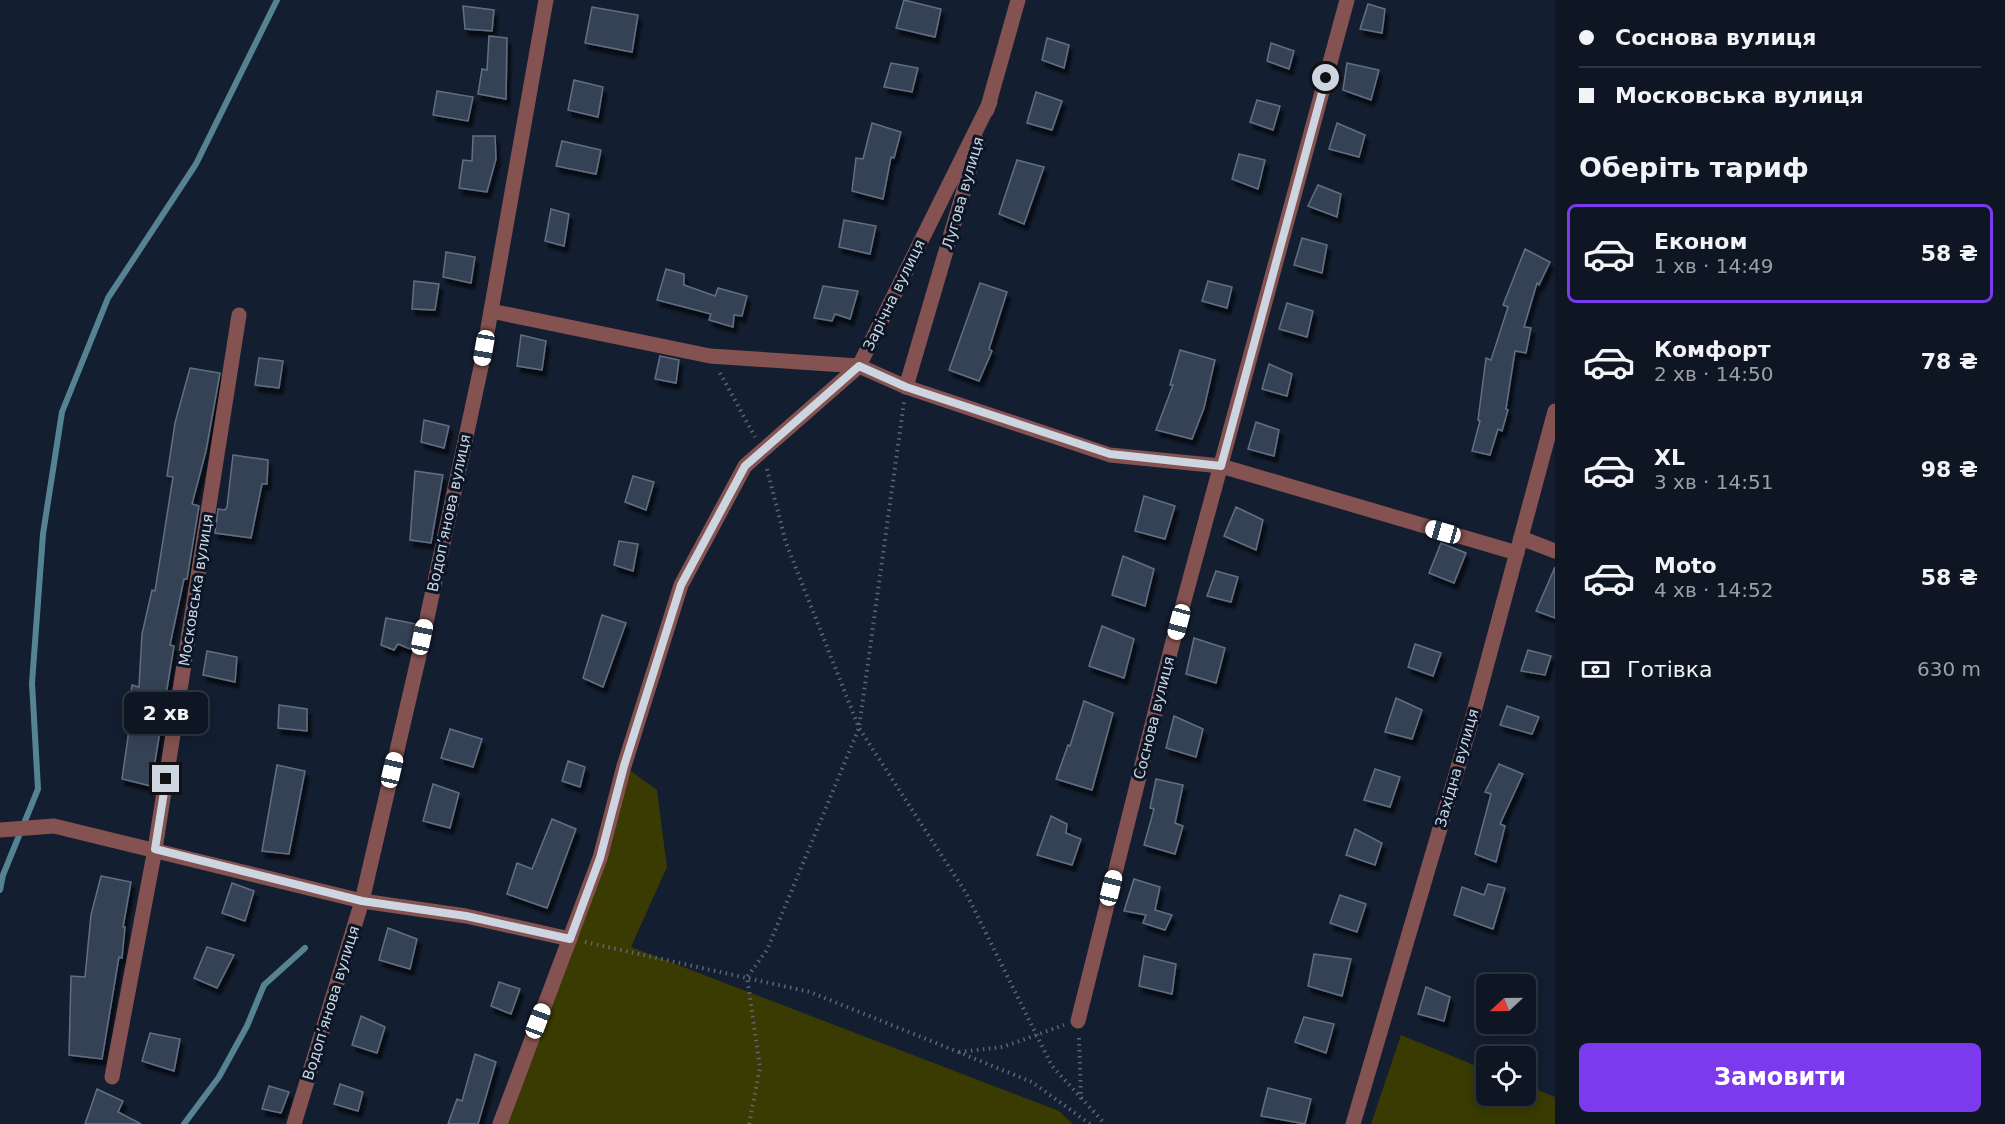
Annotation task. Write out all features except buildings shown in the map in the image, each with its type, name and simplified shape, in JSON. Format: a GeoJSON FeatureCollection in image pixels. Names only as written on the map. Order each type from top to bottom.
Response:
{"type":"FeatureCollection","features":[{"type":"Feature","properties":{"kind":"street","name":"Водоп’янова вулиця"},"geometry":{"type":"LineString","coordinates":[[294,1124],[362,901],[418,660],[490,311],[546,0]]}},
{"type":"Feature","properties":{"kind":"street","name":"Лугова вулиця"},"geometry":{"type":"LineString","coordinates":[[906,387],[1018,0]]}},
{"type":"Feature","properties":{"kind":"street","name":"Соснова вулиця"},"geometry":{"type":"LineString","coordinates":[[1078,1021],[1172,645],[1347,0]]}},
{"type":"Feature","properties":{"kind":"street","name":"Зарічна вулиця"},"geometry":{"type":"LineString","coordinates":[[500,1124],[600,858],[624,766],[681,585],[745,466],[859,366],[990,102]]}},
{"type":"Feature","properties":{"kind":"street"},"geometry":{"type":"LineString","coordinates":[[490,311],[710,356],[859,366],[906,387],[1110,454],[1221,466],[1519,546],[1555,551]]}},
{"type":"Feature","properties":{"kind":"street","name":"Московська вулиця"},"geometry":{"type":"LineString","coordinates":[[112,1077],[155,849],[239,315]]}},
{"type":"Feature","properties":{"kind":"street","name":"Західна вулиця"},"geometry":{"type":"LineString","coordinates":[[1353,1124],[1468,734],[1555,411]]}},
{"type":"Feature","properties":{"kind":"street"},"geometry":{"type":"LineString","coordinates":[[0,830],[54,826],[362,901],[466,916],[570,939]]}},
{"type":"Feature","properties":{"kind":"path"},"geometry":{"type":"LineString","coordinates":[[710,356],[762,451],[786,543],[859,728],[966,893],[1052,1066],[1105,1124]]}},
{"type":"Feature","properties":{"kind":"path"},"geometry":{"type":"LineString","coordinates":[[748,1124],[760,1068],[747,977],[767,950],[859,728],[906,387]]}},
{"type":"Feature","properties":{"kind":"path"},"geometry":{"type":"LineString","coordinates":[[570,939],[810,992],[1032,1082],[1090,1124]]}},
{"type":"Feature","properties":{"kind":"path"},"geometry":{"type":"LineString","coordinates":[[958,1052],[1003,1047],[1078,1021],[1082,1099]]}},
{"type":"Feature","properties":{"kind":"shaded area"},"geometry":{"type":"Polygon","coordinates":[[[624,766],[657,790],[667,867],[631,947],[1059,1111],[1073,1124],[500,1124],[624,766]]]}},
{"type":"Feature","properties":{"kind":"shaded area"},"geometry":{"type":"Polygon","coordinates":[[[1401,1035],[1476,1066],[1476,1106],[1536,1106],[1536,1089],[1555,1097],[1555,1124],[1371,1124],[1401,1035]]]}},
{"type":"Feature","properties":{"kind":"waterway"},"geometry":{"type":"LineString","coordinates":[[0,890],[3,875],[38,789],[32,683],[43,534],[62,412],[108,298],[196,164],[277,0]]}},
{"type":"Feature","properties":{"kind":"waterway"},"geometry":{"type":"LineString","coordinates":[[184,1124],[219,1077],[247,1026],[264,985],[305,948]]}},
{"type":"Feature","properties":{"kind":"route"},"geometry":{"type":"LineString","coordinates":[[166,779],[155,849],[362,901],[466,916],[570,939],[600,858],[624,766],[681,585],[745,466],[859,366],[906,387],[1110,454],[1221,466],[1326,78]]}}]}
